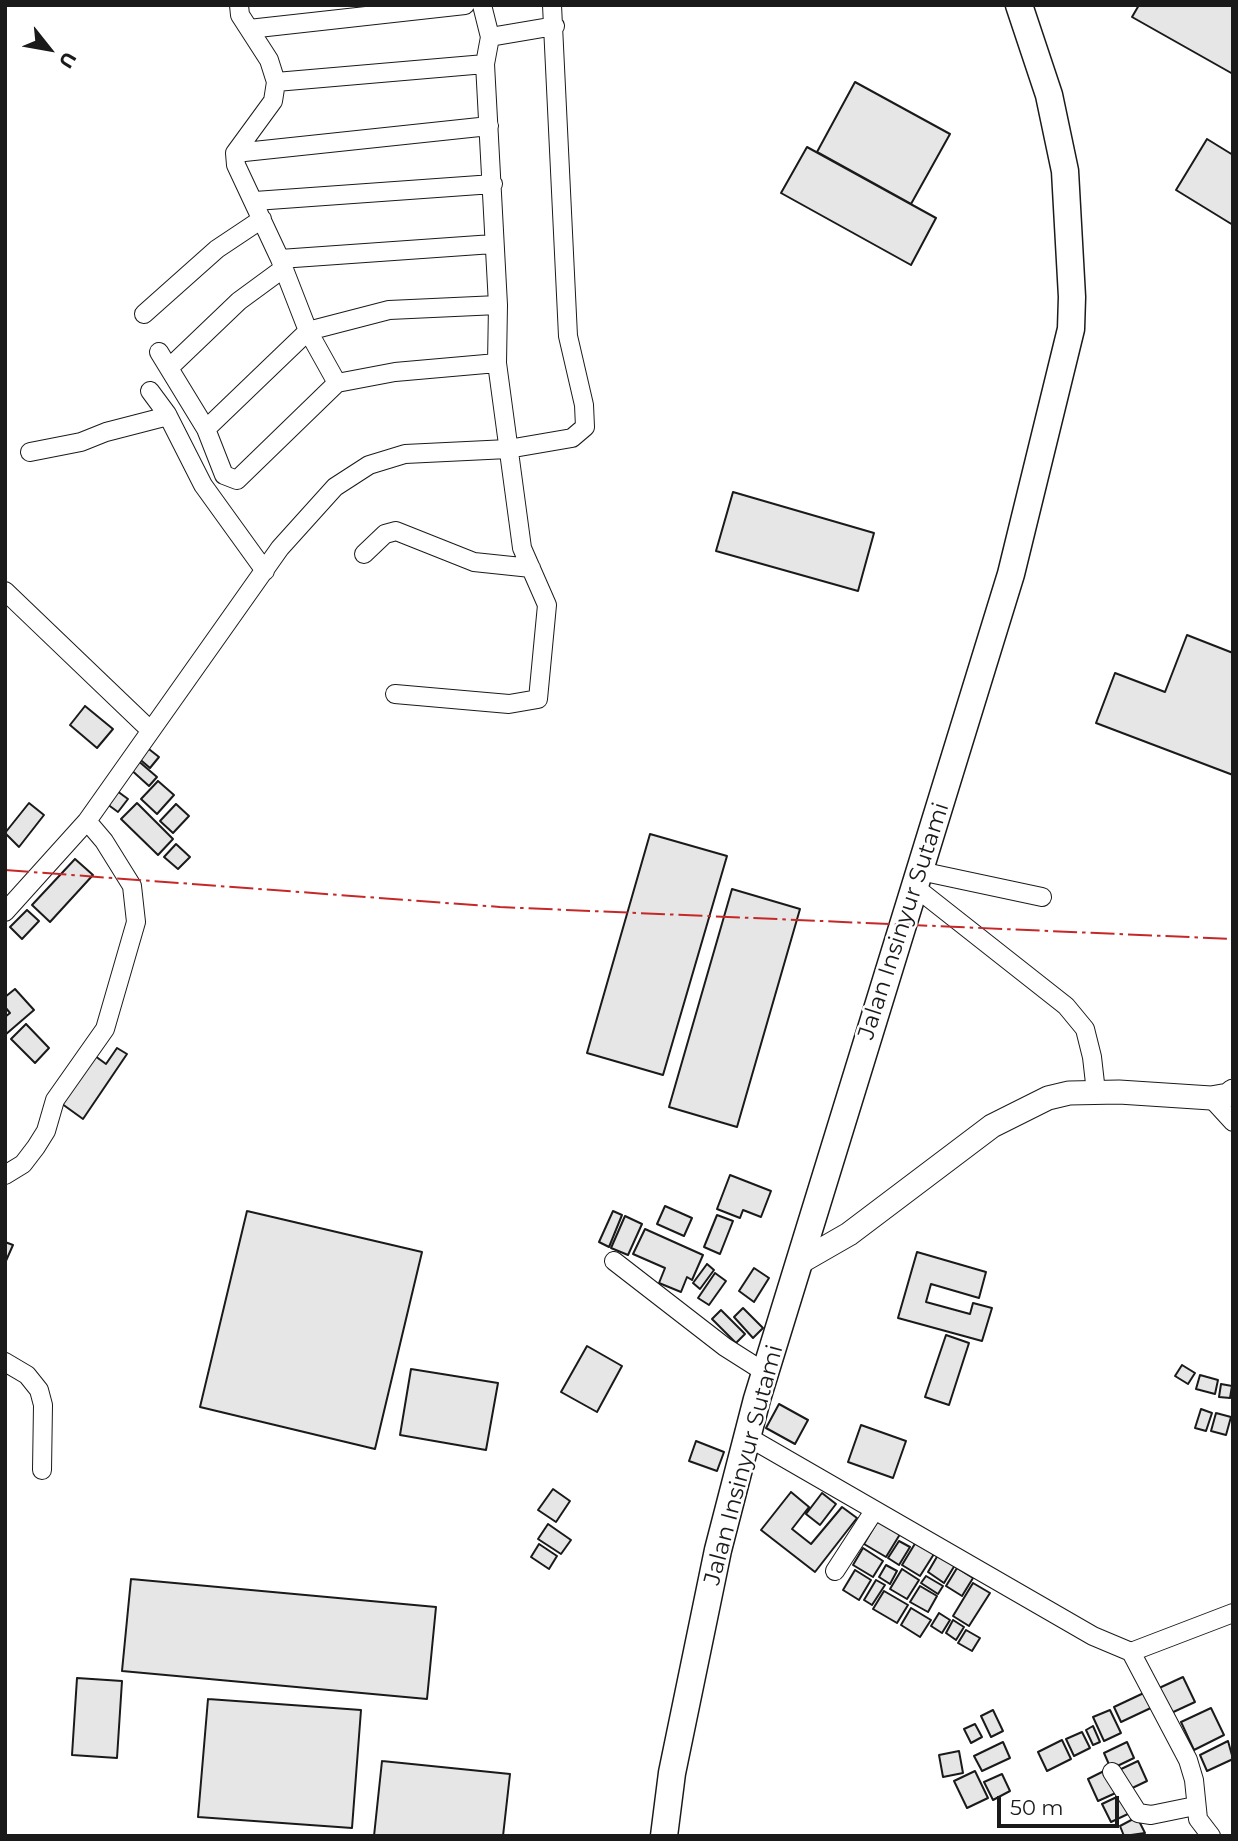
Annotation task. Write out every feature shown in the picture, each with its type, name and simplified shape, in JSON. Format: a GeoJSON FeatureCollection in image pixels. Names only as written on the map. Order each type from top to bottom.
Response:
{"type":"FeatureCollection","features":[{"type":"Feature","properties":{"kind":"highway","name":"Jalan Insinyur Sutami"},"geometry":{"type":"LineString","coordinates":[[664,1836],[672,1773],[718,1550],[748,1437],[863,1048],[1011,574],[1071,329],[1065,171],[1049,94],[1019,5]]}},
{"type":"Feature","properties":{"kind":"main road"},"geometry":{"type":"LineString","coordinates":[[802,1261],[849,1234],[992,1126],[1048,1098],[1069,1093],[1096,1092],[1222,1094]]}},
{"type":"Feature","properties":{"kind":"street"},"geometry":{"type":"LineString","coordinates":[[239,5],[249,29],[269,60],[276,82],[273,102],[235,153],[236,165],[255,201],[308,331],[337,383]]}},
{"type":"Feature","properties":{"kind":"street"},"geometry":{"type":"LineString","coordinates":[[249,29],[464,5]]}},
{"type":"Feature","properties":{"kind":"street"},"geometry":{"type":"LineString","coordinates":[[395,694],[509,704],[538,699],[547,605],[522,548],[498,363],[493,184],[485,64],[490,37],[482,5]]}},
{"type":"Feature","properties":{"kind":"street"},"geometry":{"type":"LineString","coordinates":[[5,912],[87,821],[149,729],[265,571],[335,487],[369,465],[405,454],[508,449],[572,438],[585,427],[584,405],[568,336],[552,5]]}},
{"type":"Feature","properties":{"kind":"street"},"geometry":{"type":"LineString","coordinates":[[490,37],[555,26]]}},
{"type":"Feature","properties":{"kind":"street"},"geometry":{"type":"LineString","coordinates":[[276,82],[485,64]]}},
{"type":"Feature","properties":{"kind":"street"},"geometry":{"type":"LineString","coordinates":[[235,153],[489,126]]}},
{"type":"Feature","properties":{"kind":"street"},"geometry":{"type":"LineString","coordinates":[[255,201],[493,184]]}},
{"type":"Feature","properties":{"kind":"street"},"geometry":{"type":"LineString","coordinates":[[144,314],[217,248],[262,219]]}},
{"type":"Feature","properties":{"kind":"street"},"geometry":{"type":"LineString","coordinates":[[170,367],[282,264],[493,244]]}},
{"type":"Feature","properties":{"kind":"street"},"geometry":{"type":"LineString","coordinates":[[206,429],[308,331],[389,310],[498,305]]}},
{"type":"Feature","properties":{"kind":"street"},"geometry":{"type":"LineString","coordinates":[[159,352],[206,429],[224,475],[237,480],[337,383],[395,372],[498,363]]}},
{"type":"Feature","properties":{"kind":"street"},"geometry":{"type":"LineString","coordinates":[[150,391],[168,416],[203,485],[265,571]]}},
{"type":"Feature","properties":{"kind":"street"},"geometry":{"type":"LineString","coordinates":[[30,452],[81,442],[106,432],[168,416]]}},
{"type":"Feature","properties":{"kind":"street"},"geometry":{"type":"LineString","coordinates":[[364,554],[385,534],[396,531],[474,562],[531,568]]}},
{"type":"Feature","properties":{"kind":"street"},"geometry":{"type":"LineString","coordinates":[[5,591],[149,729]]}},
{"type":"Feature","properties":{"kind":"street"},"geometry":{"type":"LineString","coordinates":[[5,1175],[23,1164],[36,1147],[46,1131],[55,1100],[105,1029],[136,922],[132,886],[87,821]]}},
{"type":"Feature","properties":{"kind":"street"},"geometry":{"type":"LineString","coordinates":[[917,879],[1042,897]]}},
{"type":"Feature","properties":{"kind":"street"},"geometry":{"type":"LineString","coordinates":[[917,879],[1066,1006],[1085,1029],[1093,1057],[1096,1092]]}},
{"type":"Feature","properties":{"kind":"street"},"geometry":{"type":"LineString","coordinates":[[1222,1094],[1233,1122]]}},
{"type":"Feature","properties":{"kind":"street"},"geometry":{"type":"LineString","coordinates":[[614,1261],[725,1347],[766,1373]]}},
{"type":"Feature","properties":{"kind":"street"},"geometry":{"type":"LineString","coordinates":[[5,1362],[27,1375],[39,1390],[43,1405],[42,1470]]}},
{"type":"Feature","properties":{"kind":"street"},"geometry":{"type":"LineString","coordinates":[[748,1437],[1093,1636],[1131,1652],[1188,1760],[1194,1780],[1198,1819],[1211,1836]]}},
{"type":"Feature","properties":{"kind":"street"},"geometry":{"type":"LineString","coordinates":[[835,1571],[874,1511]]}},
{"type":"Feature","properties":{"kind":"street"},"geometry":{"type":"LineString","coordinates":[[1131,1652],[1233,1613]]}},
{"type":"Feature","properties":{"kind":"street"},"geometry":{"type":"LineString","coordinates":[[1112,1772],[1138,1813],[1151,1815],[1195,1806]]}},
{"type":"Feature","properties":{"kind":"building"},"geometry":{"type":"Polygon","coordinates":[[[1139,5],[1233,5],[1233,74],[1132,17],[1139,5]]]}},
{"type":"Feature","properties":{"kind":"building"},"geometry":{"type":"Polygon","coordinates":[[[855,82],[950,134],[911,204],[817,152],[855,82]]]}},
{"type":"Feature","properties":{"kind":"building"},"geometry":{"type":"Polygon","coordinates":[[[1207,139],[1233,155],[1233,225],[1176,190],[1207,139]]]}},
{"type":"Feature","properties":{"kind":"building"},"geometry":{"type":"Polygon","coordinates":[[[807,147],[936,218],[911,265],[781,193],[807,147]]]}},
{"type":"Feature","properties":{"kind":"building"},"geometry":{"type":"Polygon","coordinates":[[[733,492],[874,533],[858,591],[716,551],[733,492]]]}},
{"type":"Feature","properties":{"kind":"building"},"geometry":{"type":"Polygon","coordinates":[[[1187,635],[1233,653],[1233,775],[1096,723],[1115,673],[1165,692],[1187,635]]]}},
{"type":"Feature","properties":{"kind":"building"},"geometry":{"type":"Polygon","coordinates":[[[85,706],[113,729],[97,748],[70,725],[85,706]]]}},
{"type":"Feature","properties":{"kind":"building"},"geometry":{"type":"Polygon","coordinates":[[[145,746],[159,757],[150,768],[136,756],[145,746]]]}},
{"type":"Feature","properties":{"kind":"building"},"geometry":{"type":"Polygon","coordinates":[[[136,759],[157,777],[149,786],[128,767],[136,759]]]}},
{"type":"Feature","properties":{"kind":"building"},"geometry":{"type":"Polygon","coordinates":[[[158,781],[174,795],[157,814],[141,799],[158,781]]]}},
{"type":"Feature","properties":{"kind":"building"},"geometry":{"type":"Polygon","coordinates":[[[113,788],[128,799],[118,812],[103,801],[113,788]]]}},
{"type":"Feature","properties":{"kind":"building"},"geometry":{"type":"Polygon","coordinates":[[[29,803],[44,815],[19,847],[5,833],[29,803]]]}},
{"type":"Feature","properties":{"kind":"building"},"geometry":{"type":"Polygon","coordinates":[[[137,803],[173,839],[158,855],[121,819],[137,803]]]}},
{"type":"Feature","properties":{"kind":"building"},"geometry":{"type":"Polygon","coordinates":[[[176,804],[189,816],[173,833],[160,821],[176,804]]]}},
{"type":"Feature","properties":{"kind":"building"},"geometry":{"type":"Polygon","coordinates":[[[650,834],[727,856],[663,1075],[587,1053],[650,834]]]}},
{"type":"Feature","properties":{"kind":"building"},"geometry":{"type":"Polygon","coordinates":[[[176,844],[190,857],[178,869],[164,857],[176,844]]]}},
{"type":"Feature","properties":{"kind":"building"},"geometry":{"type":"Polygon","coordinates":[[[75,859],[93,875],[50,922],[32,905],[75,859]]]}},
{"type":"Feature","properties":{"kind":"building"},"geometry":{"type":"Polygon","coordinates":[[[732,889],[800,909],[737,1127],[669,1107],[732,889]]]}},
{"type":"Feature","properties":{"kind":"building"},"geometry":{"type":"Polygon","coordinates":[[[27,910],[39,921],[22,939],[10,927],[27,910]]]}},
{"type":"Feature","properties":{"kind":"building"},"geometry":{"type":"Polygon","coordinates":[[[15,989],[34,1010],[5,1035],[5,1017],[10,1013],[5,1007],[5,997],[15,989]]]}},
{"type":"Feature","properties":{"kind":"building"},"geometry":{"type":"Polygon","coordinates":[[[26,1024],[49,1048],[35,1063],[11,1039],[26,1024]]]}},
{"type":"Feature","properties":{"kind":"building"},"geometry":{"type":"Polygon","coordinates":[[[117,1048],[127,1054],[83,1119],[58,1101],[91,1053],[106,1064],[117,1048]]]}},
{"type":"Feature","properties":{"kind":"building"},"geometry":{"type":"Polygon","coordinates":[[[730,1175],[771,1191],[761,1217],[743,1210],[740,1218],[717,1209],[730,1175]]]}},
{"type":"Feature","properties":{"kind":"building"},"geometry":{"type":"Polygon","coordinates":[[[665,1206],[692,1218],[684,1236],[657,1224],[665,1206]]]}},
{"type":"Feature","properties":{"kind":"building"},"geometry":{"type":"Polygon","coordinates":[[[247,1211],[422,1252],[375,1449],[200,1407],[247,1211]]]}},
{"type":"Feature","properties":{"kind":"building"},"geometry":{"type":"Polygon","coordinates":[[[613,1211],[622,1215],[609,1247],[599,1242],[613,1211]]]}},
{"type":"Feature","properties":{"kind":"building"},"geometry":{"type":"Polygon","coordinates":[[[717,1215],[733,1221],[720,1254],[704,1247],[717,1215]]]}},
{"type":"Feature","properties":{"kind":"building"},"geometry":{"type":"Polygon","coordinates":[[[625,1216],[642,1224],[628,1255],[611,1248],[625,1216]]]}},
{"type":"Feature","properties":{"kind":"building"},"geometry":{"type":"Polygon","coordinates":[[[645,1229],[703,1255],[692,1280],[687,1277],[681,1292],[659,1283],[665,1268],[633,1254],[645,1229]]]}},
{"type":"Feature","properties":{"kind":"building"},"geometry":{"type":"Polygon","coordinates":[[[5,1242],[13,1245],[5,1263],[5,1242]]]}},
{"type":"Feature","properties":{"kind":"building"},"geometry":{"type":"Polygon","coordinates":[[[917,1252],[986,1272],[979,1298],[931,1284],[926,1302],[970,1314],[973,1303],[992,1308],[982,1341],[898,1318],[917,1252]]]}},
{"type":"Feature","properties":{"kind":"building"},"geometry":{"type":"Polygon","coordinates":[[[707,1264],[714,1270],[700,1289],[693,1283],[707,1264]]]}},
{"type":"Feature","properties":{"kind":"building"},"geometry":{"type":"Polygon","coordinates":[[[754,1268],[769,1278],[754,1302],[739,1291],[754,1268]]]}},
{"type":"Feature","properties":{"kind":"building"},"geometry":{"type":"Polygon","coordinates":[[[715,1273],[726,1281],[709,1305],[698,1298],[715,1273]]]}},
{"type":"Feature","properties":{"kind":"building"},"geometry":{"type":"Polygon","coordinates":[[[743,1308],[763,1328],[753,1338],[734,1317],[743,1308]]]}},
{"type":"Feature","properties":{"kind":"building"},"geometry":{"type":"Polygon","coordinates":[[[721,1310],[745,1334],[736,1343],[712,1319],[721,1310]]]}},
{"type":"Feature","properties":{"kind":"building"},"geometry":{"type":"Polygon","coordinates":[[[946,1335],[969,1343],[949,1405],[925,1397],[946,1335]]]}},
{"type":"Feature","properties":{"kind":"building"},"geometry":{"type":"Polygon","coordinates":[[[587,1346],[622,1366],[597,1412],[561,1392],[587,1346]]]}},
{"type":"Feature","properties":{"kind":"building"},"geometry":{"type":"Polygon","coordinates":[[[1182,1365],[1195,1373],[1188,1384],[1175,1376],[1182,1365]]]}},
{"type":"Feature","properties":{"kind":"building"},"geometry":{"type":"Polygon","coordinates":[[[411,1369],[498,1383],[486,1450],[400,1435],[411,1369]]]}},
{"type":"Feature","properties":{"kind":"building"},"geometry":{"type":"Polygon","coordinates":[[[1200,1375],[1218,1380],[1215,1394],[1196,1389],[1200,1375]]]}},
{"type":"Feature","properties":{"kind":"building"},"geometry":{"type":"Polygon","coordinates":[[[1221,1384],[1232,1386],[1230,1398],[1219,1397],[1221,1384]]]}},
{"type":"Feature","properties":{"kind":"building"},"geometry":{"type":"Polygon","coordinates":[[[779,1404],[808,1420],[795,1444],[766,1428],[779,1404]]]}},
{"type":"Feature","properties":{"kind":"building"},"geometry":{"type":"Polygon","coordinates":[[[1201,1409],[1212,1413],[1206,1431],[1195,1428],[1201,1409]]]}},
{"type":"Feature","properties":{"kind":"building"},"geometry":{"type":"Polygon","coordinates":[[[1216,1413],[1231,1417],[1226,1435],[1211,1431],[1216,1413]]]}},
{"type":"Feature","properties":{"kind":"building"},"geometry":{"type":"Polygon","coordinates":[[[861,1425],[906,1441],[893,1478],[848,1462],[861,1425]]]}},
{"type":"Feature","properties":{"kind":"building"},"geometry":{"type":"Polygon","coordinates":[[[696,1441],[724,1452],[717,1471],[689,1461],[696,1441]]]}},
{"type":"Feature","properties":{"kind":"building"},"geometry":{"type":"Polygon","coordinates":[[[553,1489],[570,1501],[556,1522],[538,1510],[553,1489]]]}},
{"type":"Feature","properties":{"kind":"building"},"geometry":{"type":"Polygon","coordinates":[[[791,1492],[809,1507],[792,1529],[811,1544],[842,1507],[857,1518],[815,1572],[761,1530],[791,1492]]]}},
{"type":"Feature","properties":{"kind":"building"},"geometry":{"type":"Polygon","coordinates":[[[822,1493],[836,1504],[820,1525],[806,1514],[822,1493]]]}},
{"type":"Feature","properties":{"kind":"building"},"geometry":{"type":"Polygon","coordinates":[[[880,1517],[902,1531],[886,1557],[864,1544],[880,1517]]]}},
{"type":"Feature","properties":{"kind":"building"},"geometry":{"type":"Polygon","coordinates":[[[548,1524],[571,1540],[561,1554],[538,1539],[548,1524]]]}},
{"type":"Feature","properties":{"kind":"building"},"geometry":{"type":"Polygon","coordinates":[[[899,1541],[910,1547],[899,1565],[888,1558],[899,1541]]]}},
{"type":"Feature","properties":{"kind":"building"},"geometry":{"type":"Polygon","coordinates":[[[916,1542],[934,1554],[920,1576],[902,1565],[916,1542]]]}},
{"type":"Feature","properties":{"kind":"building"},"geometry":{"type":"Polygon","coordinates":[[[539,1544],[557,1556],[549,1569],[531,1557],[539,1544]]]}},
{"type":"Feature","properties":{"kind":"building"},"geometry":{"type":"Polygon","coordinates":[[[863,1548],[883,1561],[873,1577],[853,1565],[863,1548]]]}},
{"type":"Feature","properties":{"kind":"building"},"geometry":{"type":"Polygon","coordinates":[[[938,1555],[955,1565],[944,1583],[928,1572],[938,1555]]]}},
{"type":"Feature","properties":{"kind":"building"},"geometry":{"type":"Polygon","coordinates":[[[886,1565],[897,1571],[890,1584],[879,1577],[886,1565]]]}},
{"type":"Feature","properties":{"kind":"building"},"geometry":{"type":"Polygon","coordinates":[[[957,1568],[973,1578],[962,1596],[946,1586],[957,1568]]]}},
{"type":"Feature","properties":{"kind":"building"},"geometry":{"type":"Polygon","coordinates":[[[902,1569],[919,1580],[907,1599],[890,1589],[902,1569]]]}},
{"type":"Feature","properties":{"kind":"building"},"geometry":{"type":"Polygon","coordinates":[[[855,1570],[871,1580],[859,1600],[843,1590],[855,1570]]]}},
{"type":"Feature","properties":{"kind":"building"},"geometry":{"type":"Polygon","coordinates":[[[926,1576],[943,1586],[938,1594],[921,1583],[926,1576]]]}},
{"type":"Feature","properties":{"kind":"building"},"geometry":{"type":"Polygon","coordinates":[[[131,1579],[436,1607],[427,1699],[122,1671],[131,1579]]]}},
{"type":"Feature","properties":{"kind":"building"},"geometry":{"type":"Polygon","coordinates":[[[876,1580],[885,1585],[872,1605],[864,1600],[876,1580]]]}},
{"type":"Feature","properties":{"kind":"building"},"geometry":{"type":"Polygon","coordinates":[[[973,1583],[990,1593],[969,1626],[953,1616],[973,1583]]]}},
{"type":"Feature","properties":{"kind":"building"},"geometry":{"type":"Polygon","coordinates":[[[920,1586],[937,1596],[928,1612],[910,1602],[920,1586]]]}},
{"type":"Feature","properties":{"kind":"building"},"geometry":{"type":"Polygon","coordinates":[[[884,1591],[908,1605],[897,1623],[873,1609],[884,1591]]]}},
{"type":"Feature","properties":{"kind":"building"},"geometry":{"type":"Polygon","coordinates":[[[911,1608],[931,1620],[920,1637],[901,1625],[911,1608]]]}},
{"type":"Feature","properties":{"kind":"building"},"geometry":{"type":"Polygon","coordinates":[[[939,1613],[950,1620],[942,1633],[931,1626],[939,1613]]]}},
{"type":"Feature","properties":{"kind":"building"},"geometry":{"type":"Polygon","coordinates":[[[953,1620],[964,1627],[956,1640],[946,1633],[953,1620]]]}},
{"type":"Feature","properties":{"kind":"building"},"geometry":{"type":"Polygon","coordinates":[[[966,1630],[980,1638],[972,1651],[958,1643],[966,1630]]]}},
{"type":"Feature","properties":{"kind":"building"},"geometry":{"type":"Polygon","coordinates":[[[1183,1677],[1195,1702],[1169,1714],[1157,1689],[1183,1677]]]}},
{"type":"Feature","properties":{"kind":"building"},"geometry":{"type":"Polygon","coordinates":[[[77,1678],[122,1681],[117,1758],[72,1755],[77,1678]]]}},
{"type":"Feature","properties":{"kind":"building"},"geometry":{"type":"Polygon","coordinates":[[[1148,1691],[1155,1706],[1121,1722],[1114,1707],[1148,1691]]]}},
{"type":"Feature","properties":{"kind":"building"},"geometry":{"type":"Polygon","coordinates":[[[208,1699],[361,1710],[352,1828],[198,1817],[208,1699]]]}},
{"type":"Feature","properties":{"kind":"building"},"geometry":{"type":"Polygon","coordinates":[[[1211,1708],[1224,1735],[1194,1750],[1181,1722],[1211,1708]]]}},
{"type":"Feature","properties":{"kind":"building"},"geometry":{"type":"Polygon","coordinates":[[[993,1710],[1003,1731],[991,1737],[981,1716],[993,1710]]]}},
{"type":"Feature","properties":{"kind":"building"},"geometry":{"type":"Polygon","coordinates":[[[1110,1710],[1121,1733],[1104,1741],[1093,1717],[1110,1710]]]}},
{"type":"Feature","properties":{"kind":"building"},"geometry":{"type":"Polygon","coordinates":[[[975,1724],[982,1737],[971,1743],[964,1729],[975,1724]]]}},
{"type":"Feature","properties":{"kind":"building"},"geometry":{"type":"Polygon","coordinates":[[[1093,1726],[1100,1742],[1093,1745],[1086,1730],[1093,1726]]]}},
{"type":"Feature","properties":{"kind":"building"},"geometry":{"type":"Polygon","coordinates":[[[1082,1732],[1090,1748],[1074,1756],[1066,1739],[1082,1732]]]}},
{"type":"Feature","properties":{"kind":"building"},"geometry":{"type":"Polygon","coordinates":[[[1062,1740],[1071,1759],[1047,1771],[1038,1752],[1062,1740]]]}},
{"type":"Feature","properties":{"kind":"building"},"geometry":{"type":"Polygon","coordinates":[[[1228,1741],[1233,1759],[1207,1771],[1200,1755],[1228,1741]]]}},
{"type":"Feature","properties":{"kind":"building"},"geometry":{"type":"Polygon","coordinates":[[[1003,1742],[1010,1758],[982,1771],[974,1756],[1003,1742]]]}},
{"type":"Feature","properties":{"kind":"building"},"geometry":{"type":"Polygon","coordinates":[[[1127,1742],[1134,1758],[1111,1769],[1104,1753],[1127,1742]]]}},
{"type":"Feature","properties":{"kind":"building"},"geometry":{"type":"Polygon","coordinates":[[[959,1751],[963,1773],[943,1777],[939,1755],[959,1751]]]}},
{"type":"Feature","properties":{"kind":"building"},"geometry":{"type":"Polygon","coordinates":[[[382,1761],[510,1774],[503,1836],[374,1836],[382,1761]]]}},
{"type":"Feature","properties":{"kind":"building"},"geometry":{"type":"Polygon","coordinates":[[[1138,1761],[1147,1781],[1126,1791],[1117,1771],[1138,1761]]]}},
{"type":"Feature","properties":{"kind":"building"},"geometry":{"type":"Polygon","coordinates":[[[1110,1768],[1120,1791],[1098,1801],[1088,1779],[1110,1768]]]}},
{"type":"Feature","properties":{"kind":"building"},"geometry":{"type":"Polygon","coordinates":[[[975,1771],[988,1798],[967,1808],[954,1781],[975,1771]]]}},
{"type":"Feature","properties":{"kind":"building"},"geometry":{"type":"Polygon","coordinates":[[[1002,1774],[1010,1791],[993,1800],[984,1782],[1002,1774]]]}},
{"type":"Feature","properties":{"kind":"building"},"geometry":{"type":"Polygon","coordinates":[[[1121,1795],[1130,1813],[1111,1822],[1102,1804],[1121,1795]]]}},
{"type":"Feature","properties":{"kind":"building"},"geometry":{"type":"Polygon","coordinates":[[[1137,1817],[1145,1833],[1124,1836],[1120,1826],[1137,1817]]]}},
{"type":"Feature","properties":{"kind":"power"},"geometry":{"type":"LineString","coordinates":[[5,870],[500,907],[1233,939]]}}]}
